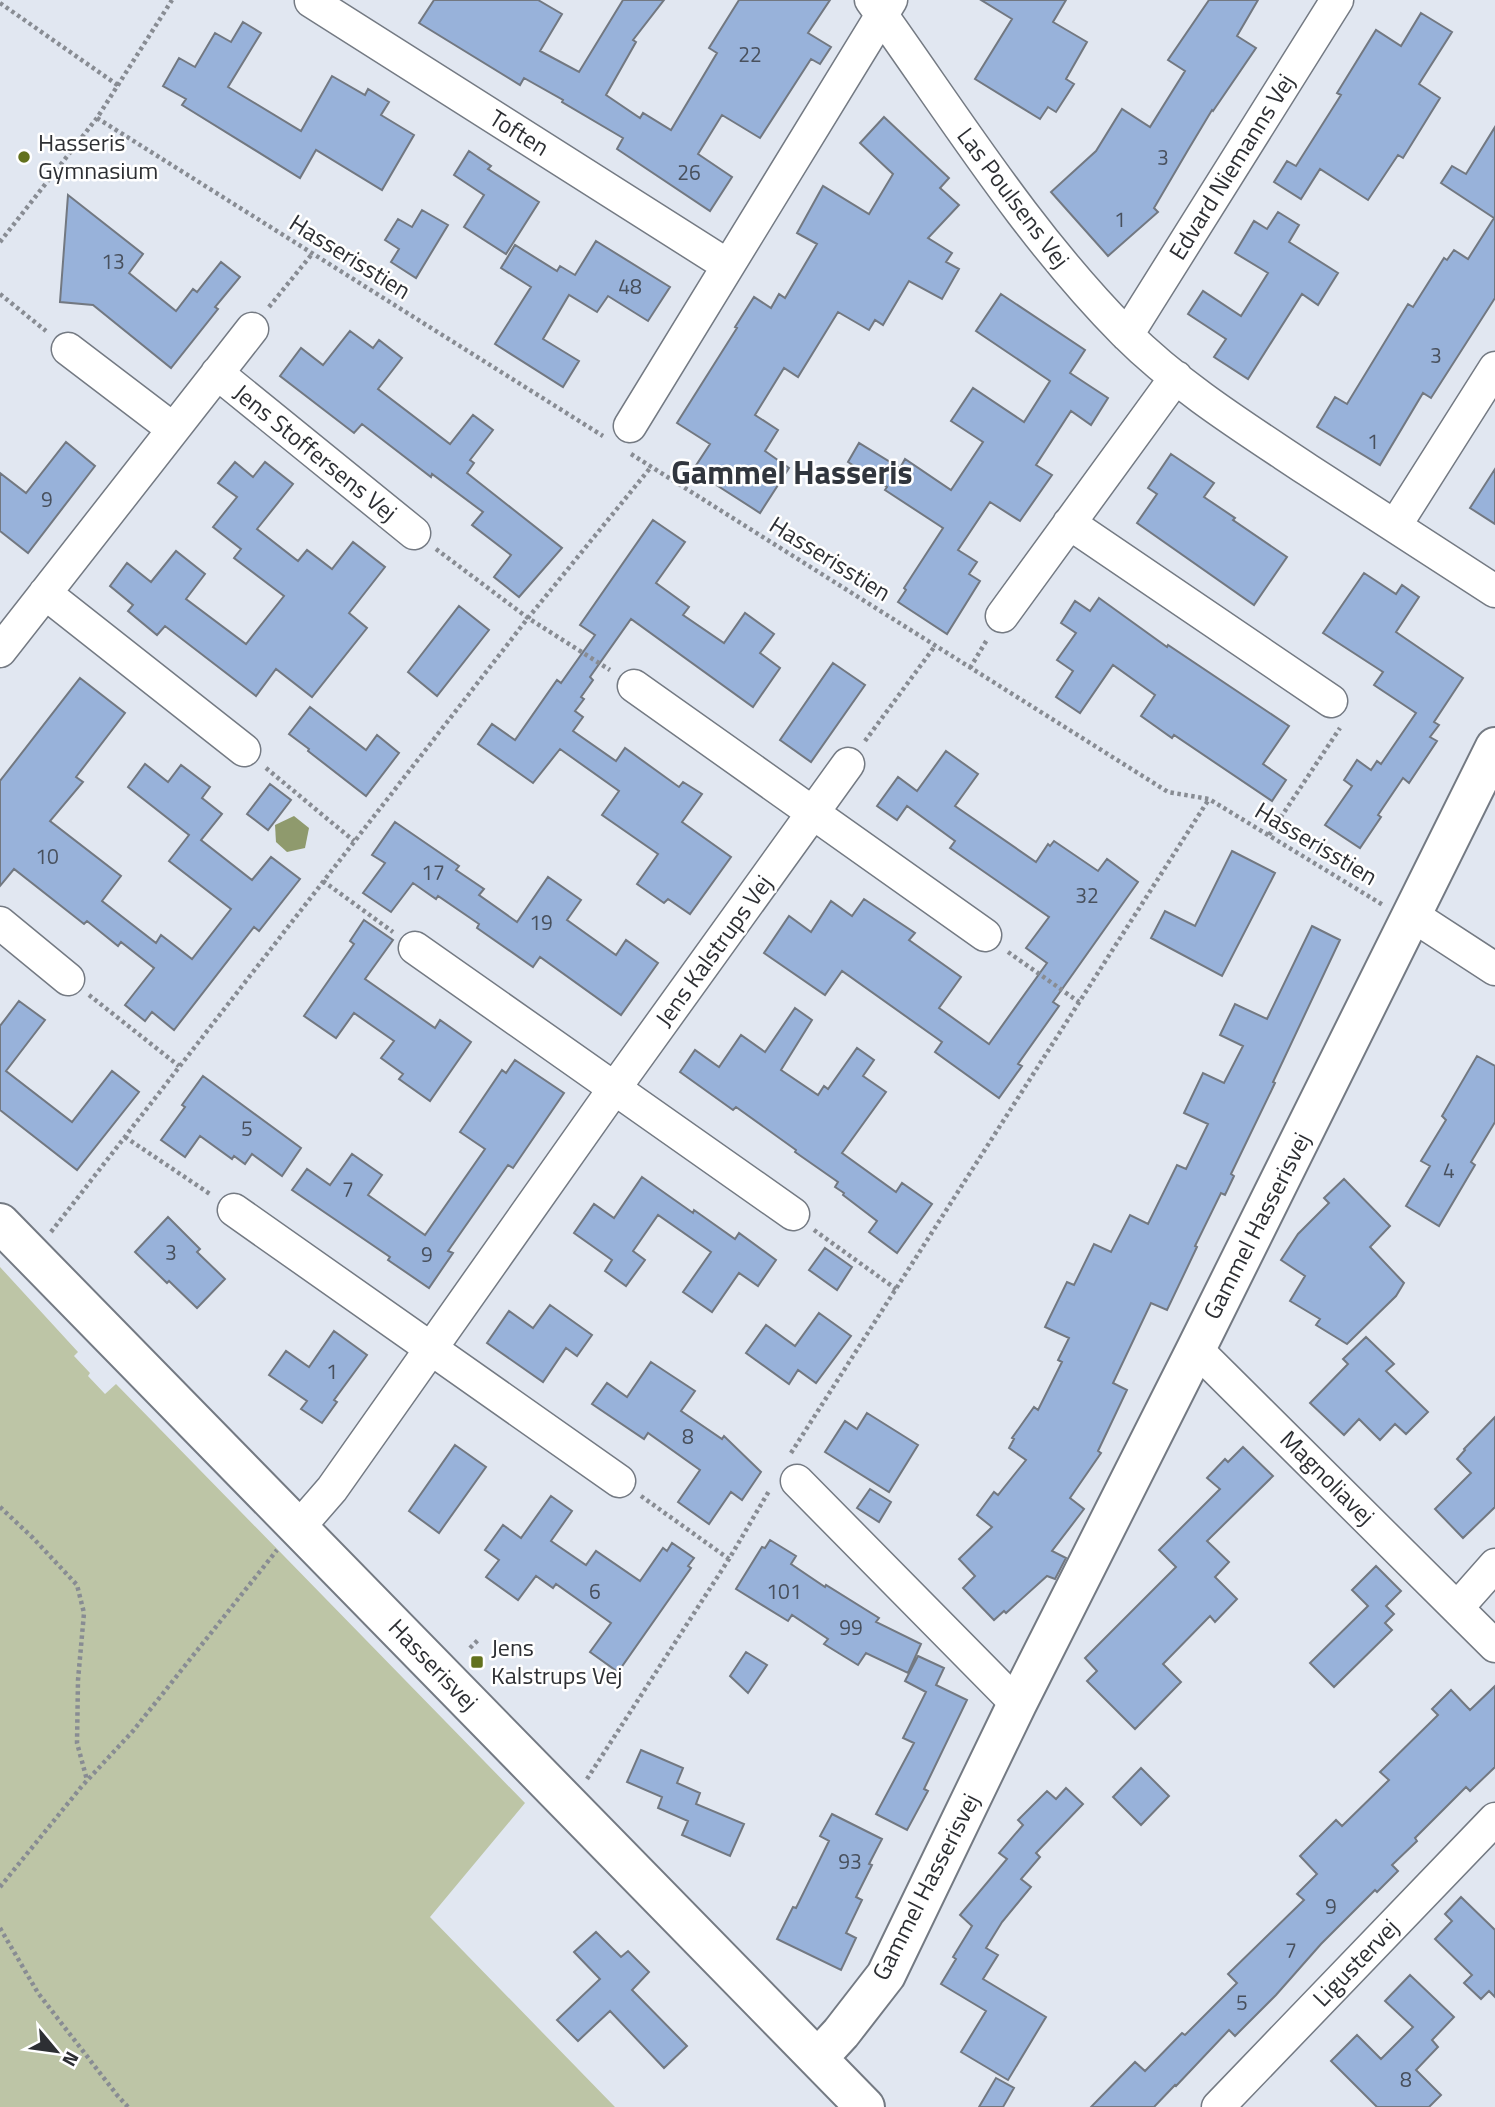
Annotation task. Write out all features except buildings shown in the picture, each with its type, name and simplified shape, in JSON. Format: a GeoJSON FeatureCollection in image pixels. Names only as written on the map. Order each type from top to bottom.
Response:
{"type":"FeatureCollection","features":[{"type":"Feature","properties":{"kind":"street","name":"Edvard Niemanns Vej"},"geometry":{"type":"LineString","coordinates":[[1127,335],[1337,0]]}},
{"type":"Feature","properties":{"kind":"street","name":"Toften"},"geometry":{"type":"LineString","coordinates":[[311,1],[727,265]]}},
{"type":"Feature","properties":{"kind":"street","name":"Las Poulsens Vej"},"geometry":{"type":"LineString","coordinates":[[881,5],[1013,203],[1060,263],[1127,335],[1234,421],[1495,591]]}},
{"type":"Feature","properties":{"kind":"street"},"geometry":{"type":"LineString","coordinates":[[621,438],[881,5]]}},
{"type":"Feature","properties":{"kind":"street","name":"Jens Stoffersens Vej"},"geometry":{"type":"LineString","coordinates":[[0,651],[251,329]]}},
{"type":"Feature","properties":{"kind":"street"},"geometry":{"type":"LineString","coordinates":[[68,349],[173,429]]}},
{"type":"Feature","properties":{"kind":"street"},"geometry":{"type":"LineString","coordinates":[[1395,526],[1495,368]]}},
{"type":"Feature","properties":{"kind":"street","name":"Jens Stoffersens Vej"},"geometry":{"type":"LineString","coordinates":[[217,373],[414,533]]}},
{"type":"Feature","properties":{"kind":"street"},"geometry":{"type":"LineString","coordinates":[[1002,617],[1176,377]]}},
{"type":"Feature","properties":{"kind":"street"},"geometry":{"type":"LineString","coordinates":[[1069,523],[1331,701]]}},
{"type":"Feature","properties":{"kind":"street"},"geometry":{"type":"LineString","coordinates":[[45,593],[243,750]]}},
{"type":"Feature","properties":{"kind":"street"},"geometry":{"type":"LineString","coordinates":[[634,686],[985,934]]}},
{"type":"Feature","properties":{"kind":"street","name":"Gammel Hasserisvej"},"geometry":{"type":"LineString","coordinates":[[818,2058],[841,2034],[886,1975],[1017,1704],[1495,747]]}},
{"type":"Feature","properties":{"kind":"street","name":"Jens Kalstrups Vej"},"geometry":{"type":"LineString","coordinates":[[290,1536],[332,1489],[614,1088],[848,764]]}},
{"type":"Feature","properties":{"kind":"street"},"geometry":{"type":"LineString","coordinates":[[1412,915],[1495,969]]}},
{"type":"Feature","properties":{"kind":"street"},"geometry":{"type":"LineString","coordinates":[[0,923],[68,979]]}},
{"type":"Feature","properties":{"kind":"street"},"geometry":{"type":"LineString","coordinates":[[415,948],[793,1214]]}},
{"type":"Feature","properties":{"kind":"street"},"geometry":{"type":"LineString","coordinates":[[234,1210],[619,1481]]}},
{"type":"Feature","properties":{"kind":"street","name":"Hasserisvej"},"geometry":{"type":"LineString","coordinates":[[0,1223],[290,1536],[865,2107]]}},
{"type":"Feature","properties":{"kind":"street","name":"Magnoliavej"},"geometry":{"type":"LineString","coordinates":[[1196,1349],[1495,1646]]}},
{"type":"Feature","properties":{"kind":"street"},"geometry":{"type":"LineString","coordinates":[[786,1475],[1017,1704]]}},
{"type":"Feature","properties":{"kind":"street"},"geometry":{"type":"LineString","coordinates":[[1457,1608],[1495,1565]]}},
{"type":"Feature","properties":{"kind":"street","name":"Ligustervej"},"geometry":{"type":"LineString","coordinates":[[1218,2107],[1495,1819]]}},
{"type":"Feature","properties":{"kind":"path"},"geometry":{"type":"LineString","coordinates":[[0,242],[97,118],[172,0]]}},
{"type":"Feature","properties":{"kind":"path"},"geometry":{"type":"LineString","coordinates":[[0,3],[119,86]]}},
{"type":"Feature","properties":{"kind":"path","name":"Hasserisstien"},"geometry":{"type":"LineString","coordinates":[[97,118],[312,254],[621,438],[651,467],[1168,793],[1209,799],[1385,906],[1412,915]]}},
{"type":"Feature","properties":{"kind":"path"},"geometry":{"type":"LineString","coordinates":[[251,329],[312,254]]}},
{"type":"Feature","properties":{"kind":"path"},"geometry":{"type":"LineString","coordinates":[[0,294],[68,349]]}},
{"type":"Feature","properties":{"kind":"path"},"geometry":{"type":"LineString","coordinates":[[46,1236],[528,618],[651,467]]}},
{"type":"Feature","properties":{"kind":"path"},"geometry":{"type":"LineString","coordinates":[[414,533],[528,618],[634,686]]}},
{"type":"Feature","properties":{"kind":"path"},"geometry":{"type":"LineString","coordinates":[[848,764],[935,646]]}},
{"type":"Feature","properties":{"kind":"path"},"geometry":{"type":"LineString","coordinates":[[1269,835],[1343,722],[1331,701]]}},
{"type":"Feature","properties":{"kind":"path"},"geometry":{"type":"LineString","coordinates":[[243,750],[354,841]]}},
{"type":"Feature","properties":{"kind":"path"},"geometry":{"type":"LineString","coordinates":[[584,1785],[786,1475],[896,1289],[1209,799]]}},
{"type":"Feature","properties":{"kind":"path"},"geometry":{"type":"LineString","coordinates":[[323,881],[415,948]]}},
{"type":"Feature","properties":{"kind":"path"},"geometry":{"type":"LineString","coordinates":[[985,934],[1079,1002]]}},
{"type":"Feature","properties":{"kind":"path"},"geometry":{"type":"LineString","coordinates":[[68,979],[179,1066]]}},
{"type":"Feature","properties":{"kind":"path"},"geometry":{"type":"LineString","coordinates":[[125,1137],[234,1210]]}},
{"type":"Feature","properties":{"kind":"path"},"geometry":{"type":"LineString","coordinates":[[793,1214],[896,1289]]}},
{"type":"Feature","properties":{"kind":"path"},"geometry":{"type":"LineString","coordinates":[[619,1481],[729,1559]]}},
{"type":"Feature","properties":{"kind":"path"},"geometry":{"type":"LineString","coordinates":[[0,1507],[77,1585],[84,1613],[78,1680],[78,1744],[87,1781]]}},
{"type":"Feature","properties":{"kind":"path"},"geometry":{"type":"LineString","coordinates":[[0,1887],[87,1781],[133,1731],[290,1536]]}},
{"type":"Feature","properties":{"kind":"path"},"geometry":{"type":"LineString","coordinates":[[470,1648],[478,1640]]}},
{"type":"Feature","properties":{"kind":"path"},"geometry":{"type":"LineString","coordinates":[[0,1928],[38,1993],[128,2107]]}},
{"type":"Feature","properties":{"kind":"shaded area"},"geometry":{"type":"Polygon","coordinates":[[[294,816],[309,828],[305,848],[287,852],[276,842],[275,825],[294,816]]]}},
{"type":"Feature","properties":{"kind":"shaded area"},"geometry":{"type":"Polygon","coordinates":[[[0,1267],[78,1352],[74,1356],[105,1394],[116,1384],[525,1803],[430,1917],[615,2107],[0,2107],[0,1267]]]}},
{"type":"Feature","properties":{"kind":"place","name":"Hasseris Gymnasium"},"geometry":{"type":"Point","coordinates":[24,157]}},
{"type":"Feature","properties":{"kind":"place","name":"Jens Kalstrups Vej"},"geometry":{"type":"Point","coordinates":[477,1662]}},
{"type":"Feature","properties":{"kind":"district","name":"Gammel Hasseris"},"geometry":{"type":"Point","coordinates":[792,473]}}]}
